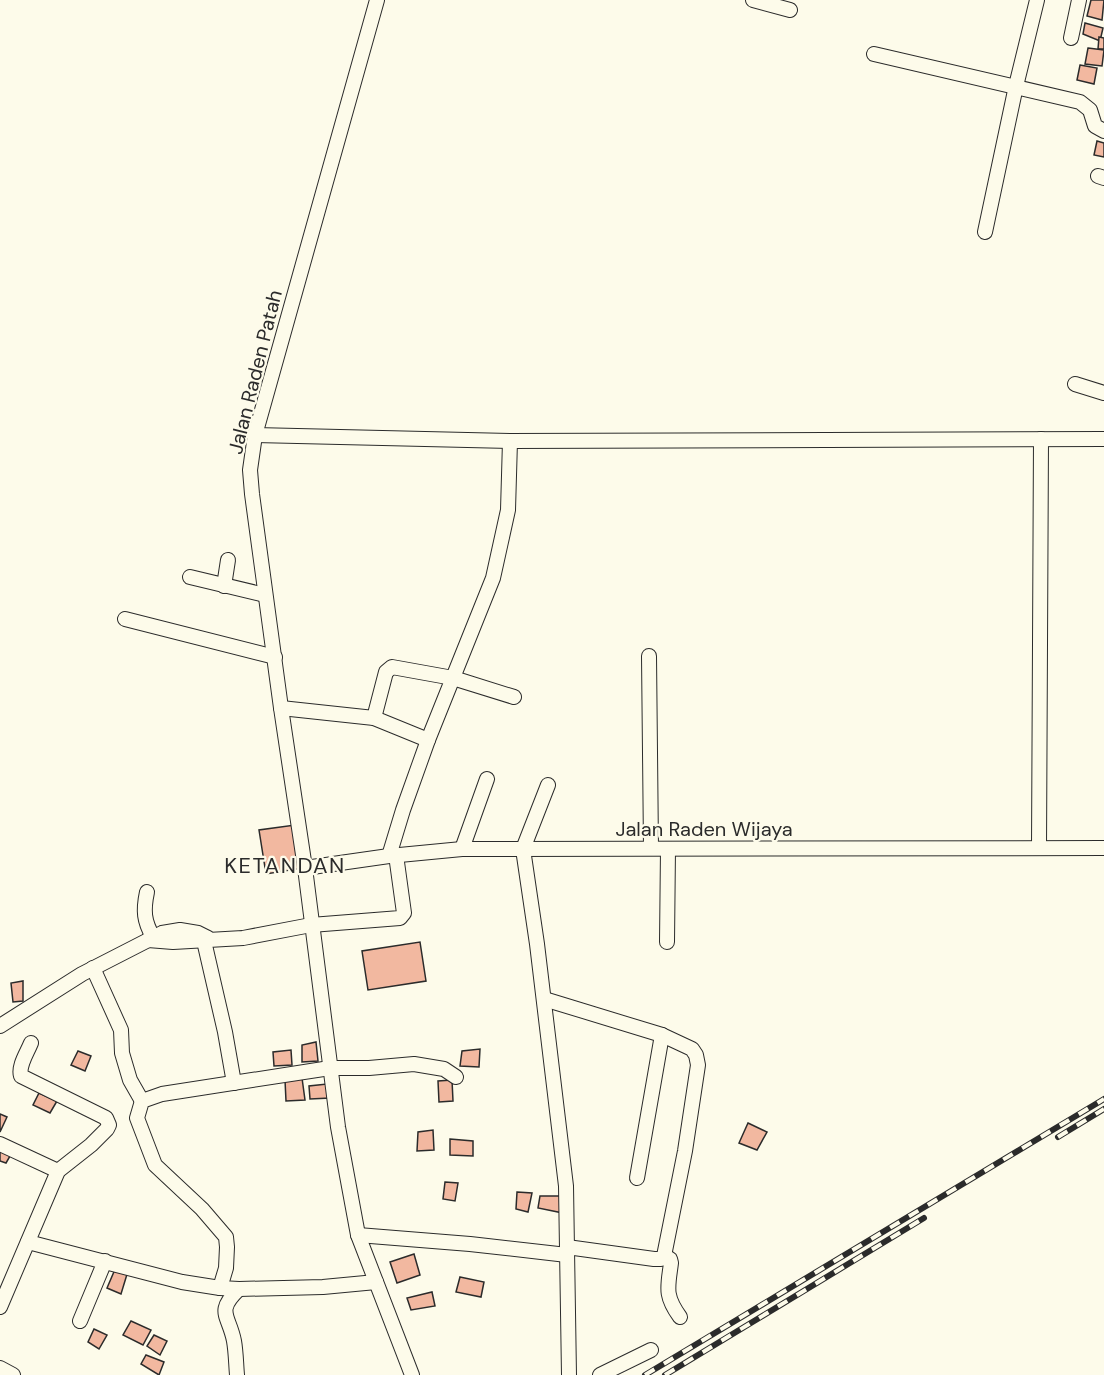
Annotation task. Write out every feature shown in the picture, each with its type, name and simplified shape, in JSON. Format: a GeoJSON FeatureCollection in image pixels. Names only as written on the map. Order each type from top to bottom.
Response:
{"type":"FeatureCollection","features":[{"type":"Feature","properties":{"kind":"street","name":"Jalan Raden Patah"},"geometry":{"type":"LineString","coordinates":[[377,0],[255,435],[250,470],[338,1127],[358,1235],[412,1375]]}},
{"type":"Feature","properties":{"kind":"street"},"geometry":{"type":"LineString","coordinates":[[753,0],[790,10]]}},
{"type":"Feature","properties":{"kind":"street"},"geometry":{"type":"LineString","coordinates":[[985,232],[1037,0]]}},
{"type":"Feature","properties":{"kind":"street"},"geometry":{"type":"LineString","coordinates":[[1071,38],[1079,0]]}},
{"type":"Feature","properties":{"kind":"street"},"geometry":{"type":"LineString","coordinates":[[874,54],[1080,102],[1090,110],[1095,126],[1104,131]]}},
{"type":"Feature","properties":{"kind":"street"},"geometry":{"type":"LineString","coordinates":[[1075,384],[1104,393]]}},
{"type":"Feature","properties":{"kind":"street"},"geometry":{"type":"LineString","coordinates":[[255,435],[510,441],[1104,438]]}},
{"type":"Feature","properties":{"kind":"street"},"geometry":{"type":"LineString","coordinates":[[1039,848],[1041,439]]}},
{"type":"Feature","properties":{"kind":"street"},"geometry":{"type":"LineString","coordinates":[[0,1026],[93,968],[151,939],[207,940],[261,936],[311,925],[403,917],[393,856],[403,810],[428,740],[493,578],[508,510],[510,441]]}},
{"type":"Feature","properties":{"kind":"street"},"geometry":{"type":"LineString","coordinates":[[224,586],[228,560]]}},
{"type":"Feature","properties":{"kind":"street"},"geometry":{"type":"LineString","coordinates":[[190,577],[265,595]]}},
{"type":"Feature","properties":{"kind":"street"},"geometry":{"type":"LineString","coordinates":[[125,619],[275,657]]}},
{"type":"Feature","properties":{"kind":"street"},"geometry":{"type":"LineString","coordinates":[[649,656],[651,848]]}},
{"type":"Feature","properties":{"kind":"street"},"geometry":{"type":"LineString","coordinates":[[374,718],[386,672],[392,667],[453,678],[514,697]]}},
{"type":"Feature","properties":{"kind":"street"},"geometry":{"type":"LineString","coordinates":[[281,708],[374,718],[428,740]]}},
{"type":"Feature","properties":{"kind":"street"},"geometry":{"type":"LineString","coordinates":[[462,849],[487,779]]}},
{"type":"Feature","properties":{"kind":"street"},"geometry":{"type":"LineString","coordinates":[[548,785],[523,849],[544,999],[566,1186],[569,1375]]}},
{"type":"Feature","properties":{"kind":"street","name":"Jalan Raden Wijaya"},"geometry":{"type":"LineString","coordinates":[[305,868],[462,849],[1104,848]]}},
{"type":"Feature","properties":{"kind":"street"},"geometry":{"type":"LineString","coordinates":[[667,942],[668,849]]}},
{"type":"Feature","properties":{"kind":"street"},"geometry":{"type":"LineString","coordinates":[[147,892],[144,911],[145,924],[151,939]]}},
{"type":"Feature","properties":{"kind":"street"},"geometry":{"type":"LineString","coordinates":[[207,940],[234,1083]]}},
{"type":"Feature","properties":{"kind":"street"},"geometry":{"type":"LineString","coordinates":[[93,968],[121,1030],[122,1053],[130,1080],[142,1101],[137,1118],[155,1165],[202,1209],[226,1237],[226,1268],[220,1288]]}},
{"type":"Feature","properties":{"kind":"street"},"geometry":{"type":"LineString","coordinates":[[358,1235],[661,1259],[664,1256],[685,1151],[698,1065],[696,1055],[692,1049],[662,1035],[544,999]]}},
{"type":"Feature","properties":{"kind":"street"},"geometry":{"type":"LineString","coordinates":[[637,1178],[662,1035]]}},
{"type":"Feature","properties":{"kind":"street"},"geometry":{"type":"LineString","coordinates":[[0,1307],[58,1171],[107,1129],[108,1121],[21,1076],[22,1065],[31,1043]]}},
{"type":"Feature","properties":{"kind":"street"},"geometry":{"type":"LineString","coordinates":[[142,1101],[162,1094],[330,1068],[369,1068],[414,1064],[444,1069],[456,1077]]}},
{"type":"Feature","properties":{"kind":"street"},"geometry":{"type":"LineString","coordinates":[[0,1144],[58,1171]]}},
{"type":"Feature","properties":{"kind":"street"},"geometry":{"type":"LineString","coordinates":[[28,1242],[182,1282],[220,1288],[323,1287],[375,1282]]}},
{"type":"Feature","properties":{"kind":"street"},"geometry":{"type":"LineString","coordinates":[[664,1256],[670,1261],[668,1294],[680,1317]]}},
{"type":"Feature","properties":{"kind":"street"},"geometry":{"type":"LineString","coordinates":[[80,1321],[105,1261]]}},
{"type":"Feature","properties":{"kind":"street"},"geometry":{"type":"LineString","coordinates":[[237,1375],[234,1341],[225,1309],[228,1300],[239,1289]]}},
{"type":"Feature","properties":{"kind":"street"},"geometry":{"type":"LineString","coordinates":[[600,1375],[651,1350]]}},
{"type":"Feature","properties":{"kind":"street"},"geometry":{"type":"LineString","coordinates":[[0,1368],[13,1375]]}},
{"type":"Feature","properties":{"kind":"building"},"geometry":{"type":"Polygon","coordinates":[[[1091,0],[1104,0],[1102,20],[1087,16],[1091,0]]]}},
{"type":"Feature","properties":{"kind":"building"},"geometry":{"type":"Polygon","coordinates":[[[1085,23],[1103,28],[1100,41],[1083,34],[1085,23]]]}},
{"type":"Feature","properties":{"kind":"building"},"geometry":{"type":"Polygon","coordinates":[[[1099,37],[1104,38],[1104,49],[1098,49],[1099,37]]]}},
{"type":"Feature","properties":{"kind":"building"},"geometry":{"type":"Polygon","coordinates":[[[1088,48],[1104,50],[1102,66],[1085,64],[1088,48]]]}},
{"type":"Feature","properties":{"kind":"building"},"geometry":{"type":"Polygon","coordinates":[[[1080,65],[1097,68],[1094,84],[1077,80],[1080,65]]]}},
{"type":"Feature","properties":{"kind":"building"},"geometry":{"type":"Polygon","coordinates":[[[1097,141],[1104,143],[1104,157],[1094,155],[1097,141]]]}},
{"type":"Feature","properties":{"kind":"building"},"geometry":{"type":"Polygon","coordinates":[[[295,825],[303,868],[266,874],[259,830],[295,825]]]}},
{"type":"Feature","properties":{"kind":"building"},"geometry":{"type":"Polygon","coordinates":[[[420,942],[426,981],[368,990],[362,951],[420,942]]]}},
{"type":"Feature","properties":{"kind":"building"},"geometry":{"type":"Polygon","coordinates":[[[23,981],[23,1001],[13,1002],[11,983],[23,981]]]}},
{"type":"Feature","properties":{"kind":"building"},"geometry":{"type":"Polygon","coordinates":[[[316,1042],[318,1061],[302,1062],[302,1045],[316,1042]]]}},
{"type":"Feature","properties":{"kind":"building"},"geometry":{"type":"Polygon","coordinates":[[[480,1049],[479,1067],[460,1066],[462,1051],[480,1049]]]}},
{"type":"Feature","properties":{"kind":"building"},"geometry":{"type":"Polygon","coordinates":[[[291,1050],[292,1065],[274,1066],[273,1052],[291,1050]]]}},
{"type":"Feature","properties":{"kind":"building"},"geometry":{"type":"Polygon","coordinates":[[[78,1051],[91,1056],[85,1071],[71,1065],[78,1051]]]}},
{"type":"Feature","properties":{"kind":"building"},"geometry":{"type":"Polygon","coordinates":[[[302,1078],[305,1100],[286,1101],[285,1080],[302,1078]]]}},
{"type":"Feature","properties":{"kind":"building"},"geometry":{"type":"Polygon","coordinates":[[[452,1080],[453,1101],[439,1102],[438,1081],[452,1080]]]}},
{"type":"Feature","properties":{"kind":"building"},"geometry":{"type":"Polygon","coordinates":[[[327,1084],[330,1098],[310,1099],[309,1086],[327,1084]]]}},
{"type":"Feature","properties":{"kind":"building"},"geometry":{"type":"Polygon","coordinates":[[[39,1093],[57,1101],[50,1113],[33,1105],[39,1093]]]}},
{"type":"Feature","properties":{"kind":"building"},"geometry":{"type":"Polygon","coordinates":[[[0,1114],[7,1117],[0,1132],[0,1114]]]}},
{"type":"Feature","properties":{"kind":"building"},"geometry":{"type":"Polygon","coordinates":[[[748,1123],[767,1132],[757,1150],[739,1143],[748,1123]]]}},
{"type":"Feature","properties":{"kind":"building"},"geometry":{"type":"Polygon","coordinates":[[[433,1130],[434,1150],[417,1151],[418,1132],[433,1130]]]}},
{"type":"Feature","properties":{"kind":"building"},"geometry":{"type":"Polygon","coordinates":[[[450,1139],[473,1141],[473,1156],[450,1155],[450,1139]]]}},
{"type":"Feature","properties":{"kind":"building"},"geometry":{"type":"Polygon","coordinates":[[[0,1146],[13,1151],[6,1163],[0,1161],[0,1146]]]}},
{"type":"Feature","properties":{"kind":"building"},"geometry":{"type":"Polygon","coordinates":[[[445,1182],[458,1183],[455,1201],[443,1199],[445,1182]]]}},
{"type":"Feature","properties":{"kind":"building"},"geometry":{"type":"Polygon","coordinates":[[[517,1192],[532,1193],[528,1212],[516,1209],[517,1192]]]}},
{"type":"Feature","properties":{"kind":"building"},"geometry":{"type":"Polygon","coordinates":[[[540,1196],[565,1196],[563,1213],[538,1208],[540,1196]]]}},
{"type":"Feature","properties":{"kind":"building"},"geometry":{"type":"Polygon","coordinates":[[[414,1254],[420,1275],[397,1283],[390,1262],[414,1254]]]}},
{"type":"Feature","properties":{"kind":"building"},"geometry":{"type":"Polygon","coordinates":[[[116,1267],[128,1271],[121,1294],[107,1288],[116,1267]]]}},
{"type":"Feature","properties":{"kind":"building"},"geometry":{"type":"Polygon","coordinates":[[[460,1277],[484,1282],[481,1297],[456,1292],[460,1277]]]}},
{"type":"Feature","properties":{"kind":"building"},"geometry":{"type":"Polygon","coordinates":[[[432,1292],[435,1306],[411,1310],[407,1298],[432,1292]]]}},
{"type":"Feature","properties":{"kind":"building"},"geometry":{"type":"Polygon","coordinates":[[[131,1321],[151,1330],[143,1345],[123,1335],[131,1321]]]}},
{"type":"Feature","properties":{"kind":"building"},"geometry":{"type":"Polygon","coordinates":[[[94,1329],[107,1335],[99,1349],[88,1342],[94,1329]]]}},
{"type":"Feature","properties":{"kind":"building"},"geometry":{"type":"Polygon","coordinates":[[[154,1335],[167,1341],[160,1355],[147,1346],[154,1335]]]}},
{"type":"Feature","properties":{"kind":"building"},"geometry":{"type":"Polygon","coordinates":[[[146,1355],[164,1362],[159,1375],[141,1364],[146,1355]]]}},
{"type":"Feature","properties":{"kind":"railway"},"geometry":{"type":"LineString","coordinates":[[645,1375],[1104,1099]]}},
{"type":"Feature","properties":{"kind":"railway"},"geometry":{"type":"LineString","coordinates":[[1058,1137],[1104,1109]]}},
{"type":"Feature","properties":{"kind":"railway"},"geometry":{"type":"LineString","coordinates":[[665,1375],[924,1218]]}},
{"type":"Feature","properties":{"kind":"district","name":"KETANDAN"},"geometry":{"type":"Point","coordinates":[285,865]}}]}
